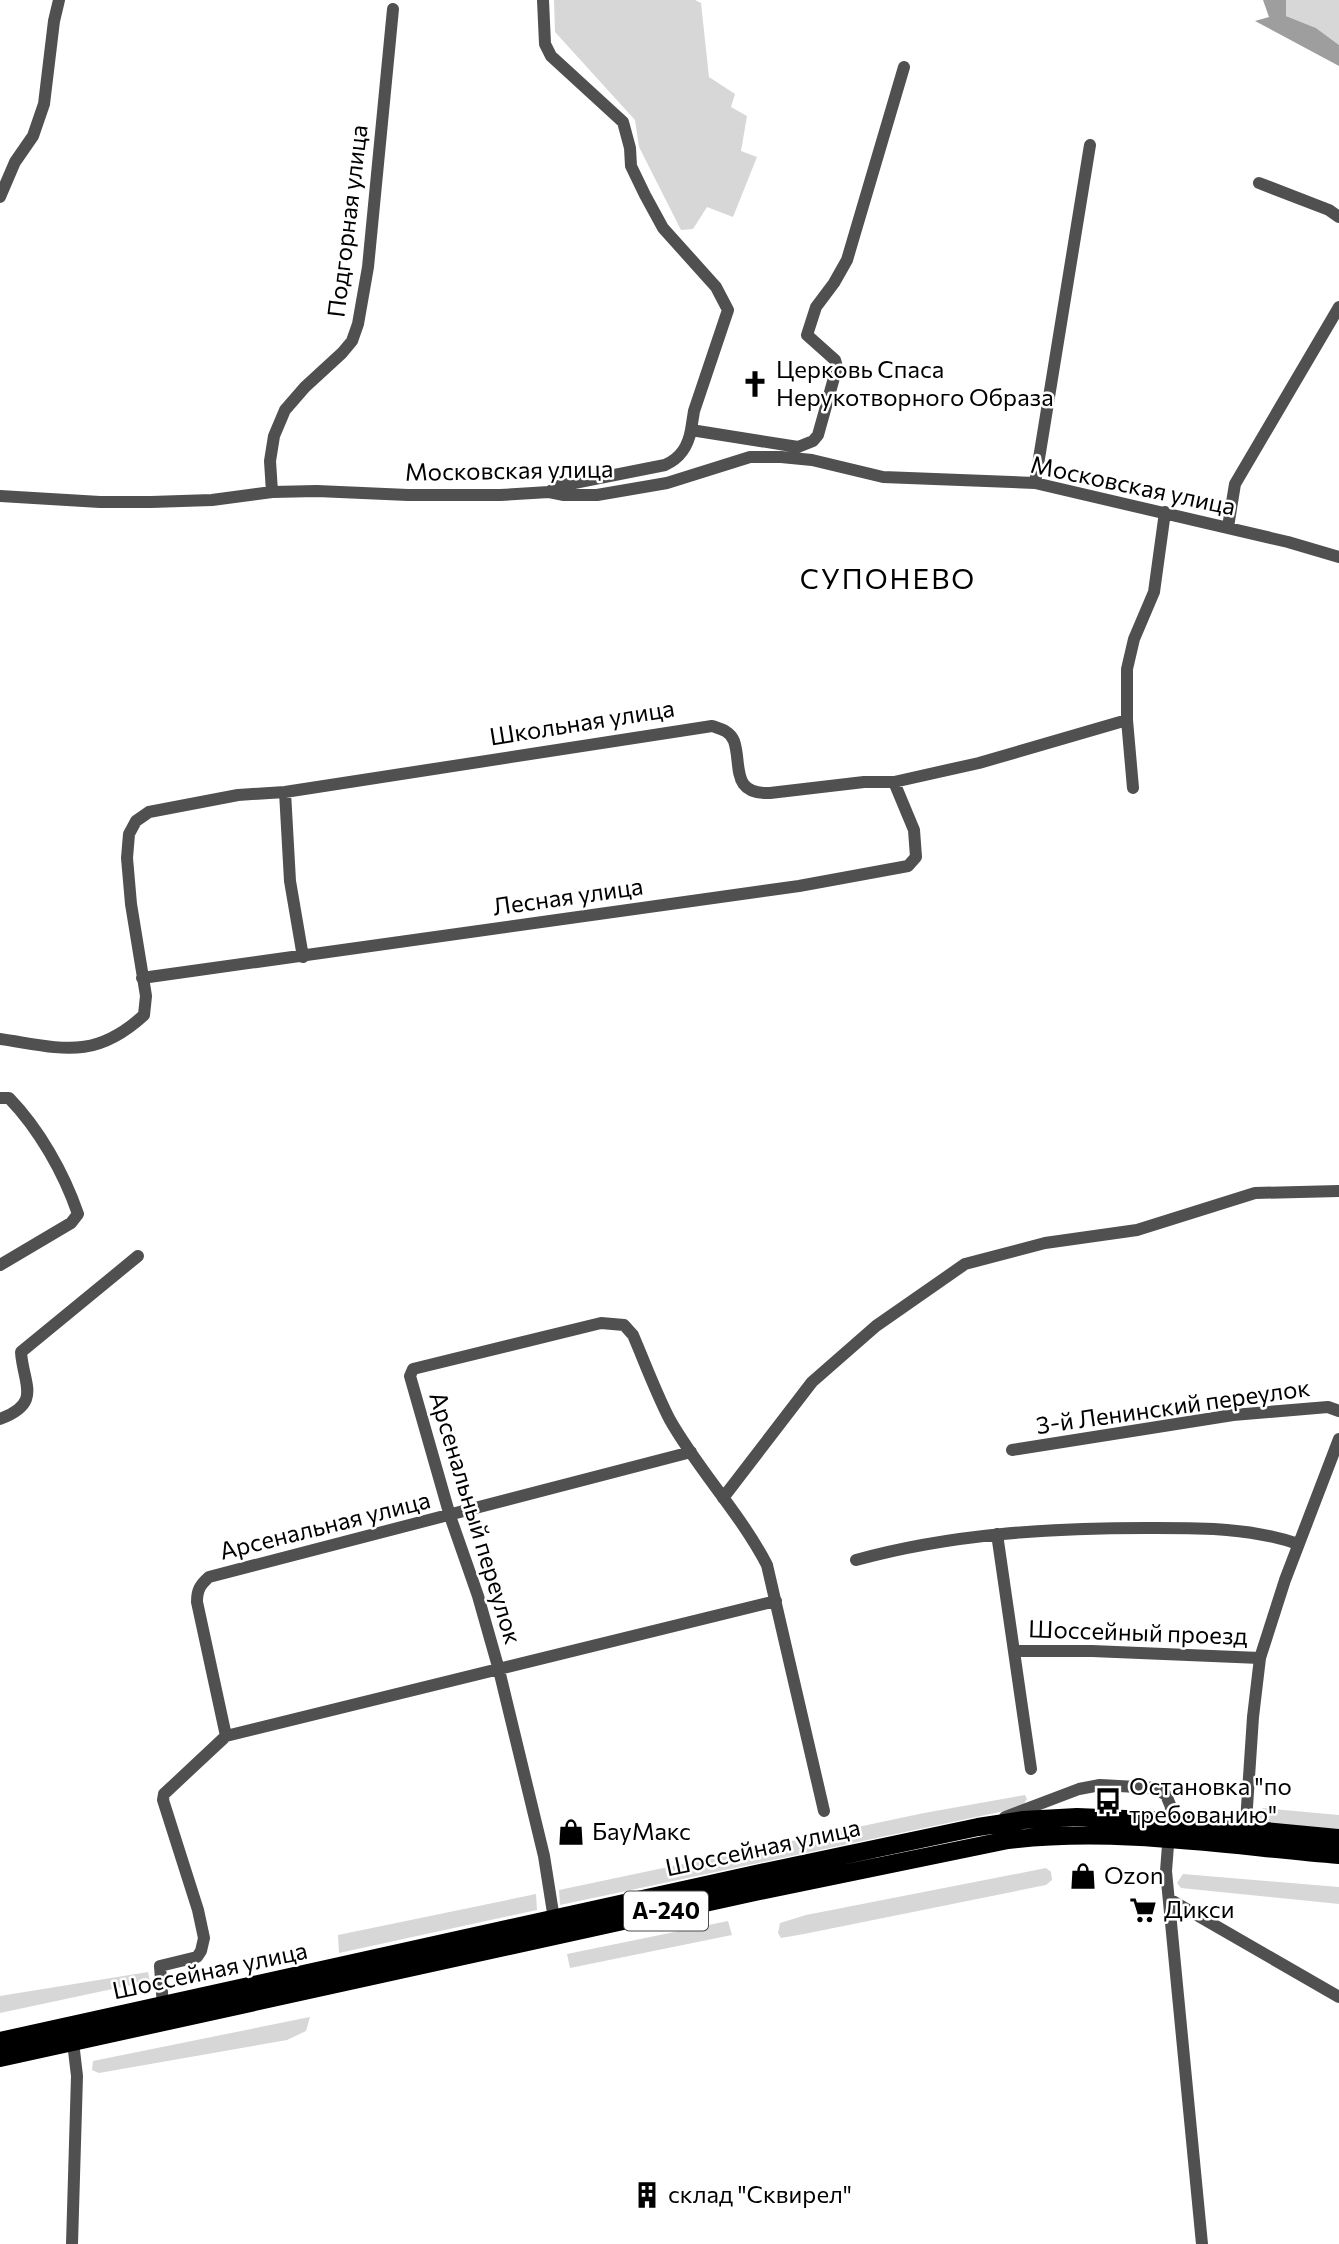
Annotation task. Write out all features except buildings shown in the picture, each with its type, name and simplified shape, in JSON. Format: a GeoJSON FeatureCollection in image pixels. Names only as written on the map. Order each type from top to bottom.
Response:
{"type":"FeatureCollection","features":[{"type":"Feature","properties":{"kind":"main road","name":"Шоссейная улица"},"geometry":{"type":"LineString","coordinates":[[0,2041],[978,1827],[1023,1820],[1077,1816],[1169,1821],[1339,1838]]}},
{"type":"Feature","properties":{"kind":"main road","name":"Шоссейная улица"},"geometry":{"type":"LineString","coordinates":[[0,2057],[566,1932],[982,1844],[1072,1835],[1167,1840],[1339,1856]]}},
{"type":"Feature","properties":{"kind":"street"},"geometry":{"type":"LineString","coordinates":[[0,197],[15,162],[33,136],[44,104],[59,0]]}},
{"type":"Feature","properties":{"kind":"street"},"geometry":{"type":"LineString","coordinates":[[543,0],[545,44],[551,56],[623,122],[630,148],[631,166],[663,228],[716,287],[728,310],[683,452],[665,465],[559,485],[549,492]]}},
{"type":"Feature","properties":{"kind":"street","name":"Подгорная улица"},"geometry":{"type":"LineString","coordinates":[[272,492],[270,461],[274,436],[285,410],[305,387],[342,353],[352,341],[358,324],[368,267],[393,9]]}},
{"type":"Feature","properties":{"kind":"street"},"geometry":{"type":"LineString","coordinates":[[691,430],[790,446],[805,444],[818,435],[837,368],[835,360],[807,335],[816,307],[847,260],[904,67]]}},
{"type":"Feature","properties":{"kind":"street"},"geometry":{"type":"LineString","coordinates":[[1035,483],[1090,145]]}},
{"type":"Feature","properties":{"kind":"street"},"geometry":{"type":"LineString","coordinates":[[1259,183],[1329,210],[1339,218]]}},
{"type":"Feature","properties":{"kind":"street"},"geometry":{"type":"LineString","coordinates":[[1228,527],[1236,484],[1339,307]]}},
{"type":"Feature","properties":{"kind":"street","name":"Московская улица"},"geometry":{"type":"LineString","coordinates":[[0,496],[151,502],[317,491],[487,495],[549,492],[597,495],[667,483],[750,457],[812,460],[883,477],[1035,483],[1228,527],[1339,556]]}},
{"type":"Feature","properties":{"kind":"street"},"geometry":{"type":"LineString","coordinates":[[1133,788],[1127,720],[1127,669],[1134,639],[1154,592],[1165,512]]}},
{"type":"Feature","properties":{"kind":"street","name":"Школьная улица"},"geometry":{"type":"LineString","coordinates":[[0,1039],[75,1050],[101,1045],[128,1030],[144,1015],[146,996],[127,858],[129,834],[136,821],[149,812],[238,795],[285,792],[712,726],[725,729],[734,740],[738,773],[743,784],[760,794],[864,782],[894,782],[979,763],[1127,720]]}},
{"type":"Feature","properties":{"kind":"street","name":"Лесная улица"},"geometry":{"type":"LineString","coordinates":[[142,978],[799,886],[908,866],[916,857],[914,830],[894,782]]}},
{"type":"Feature","properties":{"kind":"street"},"geometry":{"type":"LineString","coordinates":[[285,792],[290,881],[303,957]]}},
{"type":"Feature","properties":{"kind":"street"},"geometry":{"type":"LineString","coordinates":[[0,1098],[9,1098],[24,1113],[55,1165],[78,1214],[71,1223],[0,1265]]}},
{"type":"Feature","properties":{"kind":"street"},"geometry":{"type":"LineString","coordinates":[[723,1499],[813,1382],[876,1326],[965,1264],[1045,1243],[1137,1230],[1255,1193],[1339,1191]]}},
{"type":"Feature","properties":{"kind":"street"},"geometry":{"type":"LineString","coordinates":[[0,1419],[12,1415],[27,1400],[29,1387],[22,1366],[21,1352],[138,1256]]}},
{"type":"Feature","properties":{"kind":"street","name":"Арсенальный переулок"},"geometry":{"type":"LineString","coordinates":[[554,1919],[544,1856],[499,1670],[478,1596],[450,1516],[411,1376],[413,1369],[601,1323],[624,1325],[632,1335],[671,1420],[723,1499],[754,1540],[767,1565],[824,1811]]}},
{"type":"Feature","properties":{"kind":"street","name":"3-й Ленинский переулок"},"geometry":{"type":"LineString","coordinates":[[1012,1450],[1233,1415],[1328,1407],[1339,1410]]}},
{"type":"Feature","properties":{"kind":"street"},"geometry":{"type":"LineString","coordinates":[[1244,1847],[1260,1658],[1298,1544],[1339,1439]]}},
{"type":"Feature","properties":{"kind":"street","name":"Арсенальная улица"},"geometry":{"type":"LineString","coordinates":[[226,1736],[197,1602],[200,1584],[209,1577],[691,1452]]}},
{"type":"Feature","properties":{"kind":"street"},"geometry":{"type":"LineString","coordinates":[[856,1560],[925,1543],[997,1534],[1107,1528],[1210,1528],[1271,1536],[1298,1544]]}},
{"type":"Feature","properties":{"kind":"street"},"geometry":{"type":"LineString","coordinates":[[997,1534],[1031,1769]]}},
{"type":"Feature","properties":{"kind":"street"},"geometry":{"type":"LineString","coordinates":[[163,2006],[160,1966],[197,1957],[204,1938],[198,1910],[163,1800],[164,1794],[226,1736],[776,1601]]}},
{"type":"Feature","properties":{"kind":"street","name":"Шоссейный проезд"},"geometry":{"type":"LineString","coordinates":[[1014,1651],[1092,1651],[1260,1658]]}},
{"type":"Feature","properties":{"kind":"street"},"geometry":{"type":"LineString","coordinates":[[978,1827],[1079,1789],[1100,1785],[1146,1786],[1162,1791],[1170,1799],[1166,1871],[1202,2244]]}},
{"type":"Feature","properties":{"kind":"street"},"geometry":{"type":"LineString","coordinates":[[1169,1899],[1339,1997]]}},
{"type":"Feature","properties":{"kind":"street"},"geometry":{"type":"LineString","coordinates":[[72,2244],[77,2076],[73,2042]]}},
{"type":"Feature","properties":{"kind":"shaded area"},"geometry":{"type":"Polygon","coordinates":[[[554,0],[695,0],[701,3],[709,77],[735,94],[731,107],[747,116],[741,151],[757,157],[733,217],[707,207],[693,229],[681,230],[639,147],[635,120],[555,32],[554,0]]]}},
{"type":"Feature","properties":{"kind":"shaded area"},"geometry":{"type":"Polygon","coordinates":[[[1263,0],[1286,0],[1286,16],[1316,28],[1339,45],[1339,66],[1255,21],[1269,17],[1263,0]]]}},
{"type":"Feature","properties":{"kind":"shaded area"},"geometry":{"type":"Polygon","coordinates":[[[1286,0],[1339,0],[1339,45],[1316,28],[1286,16],[1286,0]]]}},
{"type":"Feature","properties":{"kind":"shaded area"},"geometry":{"type":"Polygon","coordinates":[[[1025,1795],[1027,1799],[1022,1807],[560,1905],[559,1890],[924,1813],[1025,1795]]]}},
{"type":"Feature","properties":{"kind":"shaded area"},"geometry":{"type":"Polygon","coordinates":[[[1263,1808],[1339,1815],[1339,1829],[1259,1823],[1257,1813],[1263,1808]]]}},
{"type":"Feature","properties":{"kind":"shaded area"},"geometry":{"type":"Polygon","coordinates":[[[1046,1868],[1051,1872],[1052,1880],[1046,1885],[804,1934],[781,1938],[778,1933],[780,1923],[806,1915],[1046,1868]]]}},
{"type":"Feature","properties":{"kind":"shaded area"},"geometry":{"type":"Polygon","coordinates":[[[1183,1874],[1339,1887],[1339,1904],[1181,1888],[1177,1883],[1183,1874]]]}},
{"type":"Feature","properties":{"kind":"shaded area"},"geometry":{"type":"Polygon","coordinates":[[[536,1894],[537,1910],[339,1953],[338,1935],[536,1894]]]}},
{"type":"Feature","properties":{"kind":"shaded area"},"geometry":{"type":"Polygon","coordinates":[[[728,1921],[732,1935],[570,1968],[567,1954],[728,1921]]]}},
{"type":"Feature","properties":{"kind":"shaded area"},"geometry":{"type":"Polygon","coordinates":[[[148,1972],[150,1981],[0,2013],[0,1996],[148,1972]]]}},
{"type":"Feature","properties":{"kind":"shaded area"},"geometry":{"type":"Polygon","coordinates":[[[310,2017],[306,2031],[287,2040],[99,2073],[92,2070],[93,2061],[310,2017]]]}},
{"type":"Feature","properties":{"kind":"place","name":"Церковь Спаса Нерукотворного Образа"},"geometry":{"type":"Point","coordinates":[755,384]}},
{"type":"Feature","properties":{"kind":"place","name":"Остановка \"по требованию\""},"geometry":{"type":"Point","coordinates":[1108,1801]}},
{"type":"Feature","properties":{"kind":"place","name":"БауМакс"},"geometry":{"type":"Point","coordinates":[571,1832]}},
{"type":"Feature","properties":{"kind":"place","name":"Ozon"},"geometry":{"type":"Point","coordinates":[1083,1876]}},
{"type":"Feature","properties":{"kind":"place","name":"Дикси"},"geometry":{"type":"Point","coordinates":[1143,1910]}},
{"type":"Feature","properties":{"kind":"place","name":"склад \"Сквирел\""},"geometry":{"type":"Point","coordinates":[647,2195]}},
{"type":"Feature","properties":{"kind":"district","name":"СУПОНЕВО"},"geometry":{"type":"Point","coordinates":[888,579]}}]}
